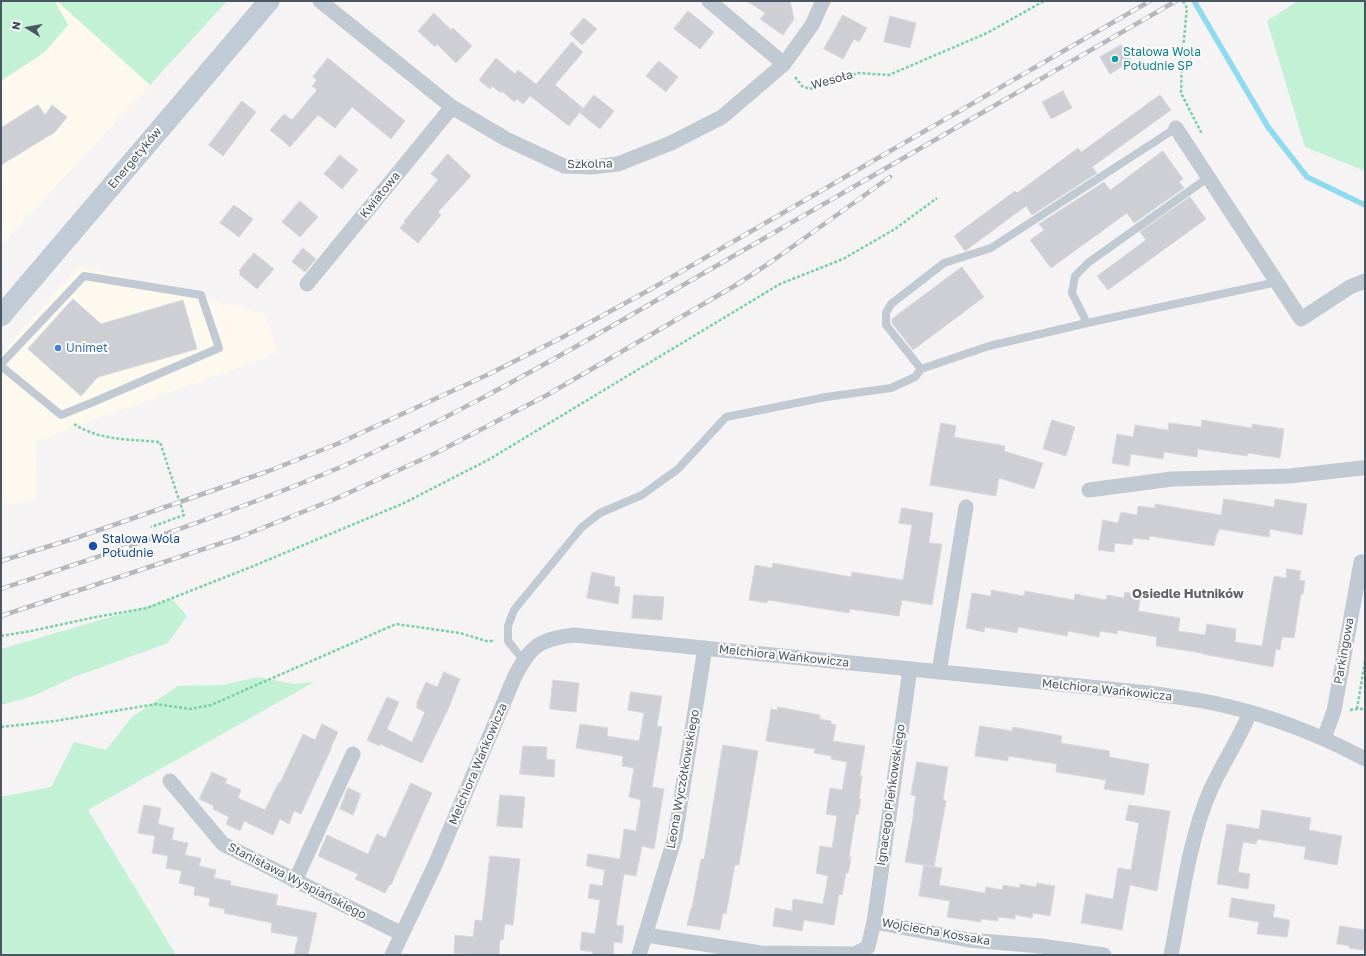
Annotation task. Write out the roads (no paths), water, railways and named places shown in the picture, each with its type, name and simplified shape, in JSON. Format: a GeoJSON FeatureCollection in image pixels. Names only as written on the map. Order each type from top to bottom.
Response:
{"type":"FeatureCollection","features":[{"type":"Feature","properties":{"kind":"main road","name":"Energetyków"},"geometry":{"type":"LineString","coordinates":[[1,316],[269,1]]}},
{"type":"Feature","properties":{"kind":"street","name":"Szkolna"},"geometry":{"type":"LineString","coordinates":[[320,1],[452,107],[506,138],[564,166],[592,167],[618,164],[671,143],[722,116],[784,64],[812,25],[822,1]]}},
{"type":"Feature","properties":{"kind":"street"},"geometry":{"type":"LineString","coordinates":[[709,1],[784,64]]}},
{"type":"Feature","properties":{"kind":"street","name":"Kwiatowa"},"geometry":{"type":"LineString","coordinates":[[307,284],[452,107]]}},
{"type":"Feature","properties":{"kind":"street"},"geometry":{"type":"LineString","coordinates":[[1176,128],[1301,319],[1350,287],[1365,281]]}},
{"type":"Feature","properties":{"kind":"street"},"geometry":{"type":"LineString","coordinates":[[1090,490],[1172,479],[1290,476],[1362,468]]}},
{"type":"Feature","properties":{"kind":"street"},"geometry":{"type":"LineString","coordinates":[[939,672],[966,507]]}},
{"type":"Feature","properties":{"kind":"street","name":"Parkingowa"},"geometry":{"type":"LineString","coordinates":[[1324,738],[1334,711],[1361,562]]}},
{"type":"Feature","properties":{"kind":"street","name":"Melchiora Wańkowicza"},"geometry":{"type":"LineString","coordinates":[[392,955],[435,865],[515,676],[531,650],[541,643],[556,637],[574,634],[1149,694],[1221,704],[1250,712],[1324,738],[1365,758]]}},
{"type":"Feature","properties":{"kind":"street","name":"Leona Wyczółkowskiego"},"geometry":{"type":"LineString","coordinates":[[639,955],[675,836],[705,648]]}},
{"type":"Feature","properties":{"kind":"street","name":"Ignacego Pieńkowskiego"},"geometry":{"type":"LineString","coordinates":[[874,922],[910,669]]}},
{"type":"Feature","properties":{"kind":"street"},"geometry":{"type":"LineString","coordinates":[[1171,955],[1194,836],[1210,791],[1243,730],[1250,712]]}},
{"type":"Feature","properties":{"kind":"street"},"geometry":{"type":"LineString","coordinates":[[295,881],[353,754]]}},
{"type":"Feature","properties":{"kind":"street","name":"Stanisława Wyspiańskiego"},"geometry":{"type":"LineString","coordinates":[[170,781],[223,844],[402,934]]}},
{"type":"Feature","properties":{"kind":"street","name":"Wojciecha Kossaka"},"geometry":{"type":"LineString","coordinates":[[646,935],[761,953],[854,954],[868,946],[874,922],[969,940],[1041,946],[1104,955]]}},
{"type":"Feature","properties":{"kind":"lane"},"geometry":{"type":"LineString","coordinates":[[921,370],[886,325],[886,313],[891,304],[944,264],[991,248],[1176,128]]}},
{"type":"Feature","properties":{"kind":"lane"},"geometry":{"type":"LineString","coordinates":[[1087,322],[1072,293],[1075,276],[1089,262],[1209,177]]}},
{"type":"Feature","properties":{"kind":"lane"},"geometry":{"type":"LineString","coordinates":[[84,276],[201,295],[219,348],[61,415],[1,365],[84,276]]}},
{"type":"Feature","properties":{"kind":"lane"},"geometry":{"type":"LineString","coordinates":[[524,661],[508,641],[508,626],[514,610],[582,527],[600,513],[642,495],[678,469],[726,417],[826,397],[891,388],[915,377],[921,370],[989,346],[1087,322],[1277,282]]}},
{"type":"Feature","properties":{"kind":"waterway"},"geometry":{"type":"LineString","coordinates":[[1194,1],[1268,127],[1307,177],[1365,205]]}},
{"type":"Feature","properties":{"kind":"railway"},"geometry":{"type":"LineString","coordinates":[[1,561],[79,537],[266,472],[337,444],[487,375],[563,337],[651,289],[1150,1]]}},
{"type":"Feature","properties":{"kind":"railway"},"geometry":{"type":"LineString","coordinates":[[1,589],[87,561],[257,501],[341,467],[409,436],[508,384],[605,330],[1176,1]]}},
{"type":"Feature","properties":{"kind":"railway"},"geometry":{"type":"LineString","coordinates":[[1,616],[240,537],[335,499],[434,454],[547,395],[736,285],[771,262],[890,177]]}},
{"type":"Feature","properties":{"kind":"place","name":"Stalowa Wola Południe SP"},"geometry":{"type":"Point","coordinates":[1115,59]}},
{"type":"Feature","properties":{"kind":"place","name":"Unimet"},"geometry":{"type":"Point","coordinates":[58,348]}},
{"type":"Feature","properties":{"kind":"place","name":"Stalowa Wola Południe"},"geometry":{"type":"Point","coordinates":[93,546]}},
{"type":"Feature","properties":{"kind":"district","name":"Osiedle Hutników"},"geometry":{"type":"Point","coordinates":[1188,594]}}]}
